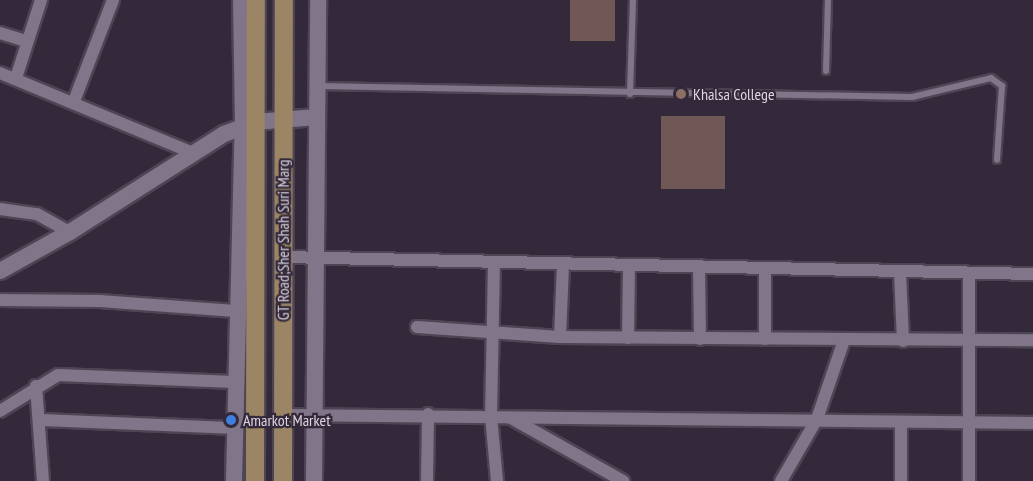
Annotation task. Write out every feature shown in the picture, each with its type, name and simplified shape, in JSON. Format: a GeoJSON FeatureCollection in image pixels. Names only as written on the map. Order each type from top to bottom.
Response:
{"type":"FeatureCollection","features":[{"type":"Feature","properties":{"kind":"main road"},"geometry":{"type":"LineString","coordinates":[[234,481],[236,311],[249,123],[241,0]]}},
{"type":"Feature","properties":{"kind":"main road","name":"GT Road;Sher Shah Suri Marg"},"geometry":{"type":"LineString","coordinates":[[255,481],[249,123],[256,0]]}},
{"type":"Feature","properties":{"kind":"main road","name":"GT Road;Sher Shah Suri Marg"},"geometry":{"type":"LineString","coordinates":[[283,481],[284,0]]}},
{"type":"Feature","properties":{"kind":"main road"},"geometry":{"type":"LineString","coordinates":[[314,481],[318,0]]}},
{"type":"Feature","properties":{"kind":"main road"},"geometry":{"type":"LineString","coordinates":[[0,271],[70,232],[193,153],[249,123],[317,117]]}},
{"type":"Feature","properties":{"kind":"street"},"geometry":{"type":"LineString","coordinates":[[16,78],[41,0]]}},
{"type":"Feature","properties":{"kind":"street"},"geometry":{"type":"LineString","coordinates":[[74,101],[113,0]]}},
{"type":"Feature","properties":{"kind":"street"},"geometry":{"type":"LineString","coordinates":[[0,33],[27,41]]}},
{"type":"Feature","properties":{"kind":"street"},"geometry":{"type":"LineString","coordinates":[[0,73],[74,101],[193,153]]}},
{"type":"Feature","properties":{"kind":"street"},"geometry":{"type":"LineString","coordinates":[[0,209],[37,214],[70,232]]}},
{"type":"Feature","properties":{"kind":"street"},"geometry":{"type":"LineString","coordinates":[[284,257],[563,264],[629,268],[699,267],[1033,274]]}},
{"type":"Feature","properties":{"kind":"street"},"geometry":{"type":"LineString","coordinates":[[494,262],[490,334],[491,417],[497,481]]}},
{"type":"Feature","properties":{"kind":"street"},"geometry":{"type":"LineString","coordinates":[[560,337],[563,264]]}},
{"type":"Feature","properties":{"kind":"street"},"geometry":{"type":"LineString","coordinates":[[699,267],[700,339]]}},
{"type":"Feature","properties":{"kind":"street"},"geometry":{"type":"LineString","coordinates":[[628,338],[629,268]]}},
{"type":"Feature","properties":{"kind":"street"},"geometry":{"type":"LineString","coordinates":[[765,268],[765,339]]}},
{"type":"Feature","properties":{"kind":"street"},"geometry":{"type":"LineString","coordinates":[[900,272],[903,341]]}},
{"type":"Feature","properties":{"kind":"street"},"geometry":{"type":"LineString","coordinates":[[969,273],[972,422],[969,481]]}},
{"type":"Feature","properties":{"kind":"street"},"geometry":{"type":"LineString","coordinates":[[0,300],[99,301],[236,311]]}},
{"type":"Feature","properties":{"kind":"street"},"geometry":{"type":"LineString","coordinates":[[417,327],[490,334],[560,337],[903,341],[1033,340]]}},
{"type":"Feature","properties":{"kind":"street"},"geometry":{"type":"LineString","coordinates":[[781,481],[817,419],[844,340]]}},
{"type":"Feature","properties":{"kind":"street"},"geometry":{"type":"LineString","coordinates":[[0,411],[51,377],[67,374],[235,382]]}},
{"type":"Feature","properties":{"kind":"street"},"geometry":{"type":"LineString","coordinates":[[36,386],[42,420],[43,481]]}},
{"type":"Feature","properties":{"kind":"street"},"geometry":{"type":"LineString","coordinates":[[283,416],[428,414],[491,417],[1033,423]]}},
{"type":"Feature","properties":{"kind":"street"},"geometry":{"type":"LineString","coordinates":[[427,481],[428,414]]}},
{"type":"Feature","properties":{"kind":"street"},"geometry":{"type":"LineString","coordinates":[[510,417],[623,481]]}},
{"type":"Feature","properties":{"kind":"street"},"geometry":{"type":"LineString","coordinates":[[42,420],[236,428]]}},
{"type":"Feature","properties":{"kind":"street"},"geometry":{"type":"LineString","coordinates":[[901,422],[901,481]]}},
{"type":"Feature","properties":{"kind":"lane"},"geometry":{"type":"LineString","coordinates":[[630,94],[633,0]]}},
{"type":"Feature","properties":{"kind":"lane"},"geometry":{"type":"LineString","coordinates":[[826,71],[828,0]]}},
{"type":"Feature","properties":{"kind":"lane"},"geometry":{"type":"LineString","coordinates":[[318,87],[630,94],[919,97],[991,78],[1002,87],[997,160]]}},
{"type":"Feature","properties":{"kind":"building"},"geometry":{"type":"Polygon","coordinates":[[[570,0],[615,0],[615,41],[570,41],[570,0]]]}},
{"type":"Feature","properties":{"kind":"building"},"geometry":{"type":"Polygon","coordinates":[[[661,116],[725,116],[725,189],[661,189],[661,116]]]}},
{"type":"Feature","properties":{"kind":"place","name":"Khalsa College"},"geometry":{"type":"Point","coordinates":[681,94]}},
{"type":"Feature","properties":{"kind":"place","name":"Amarkot Market"},"geometry":{"type":"Point","coordinates":[231,420]}}]}
